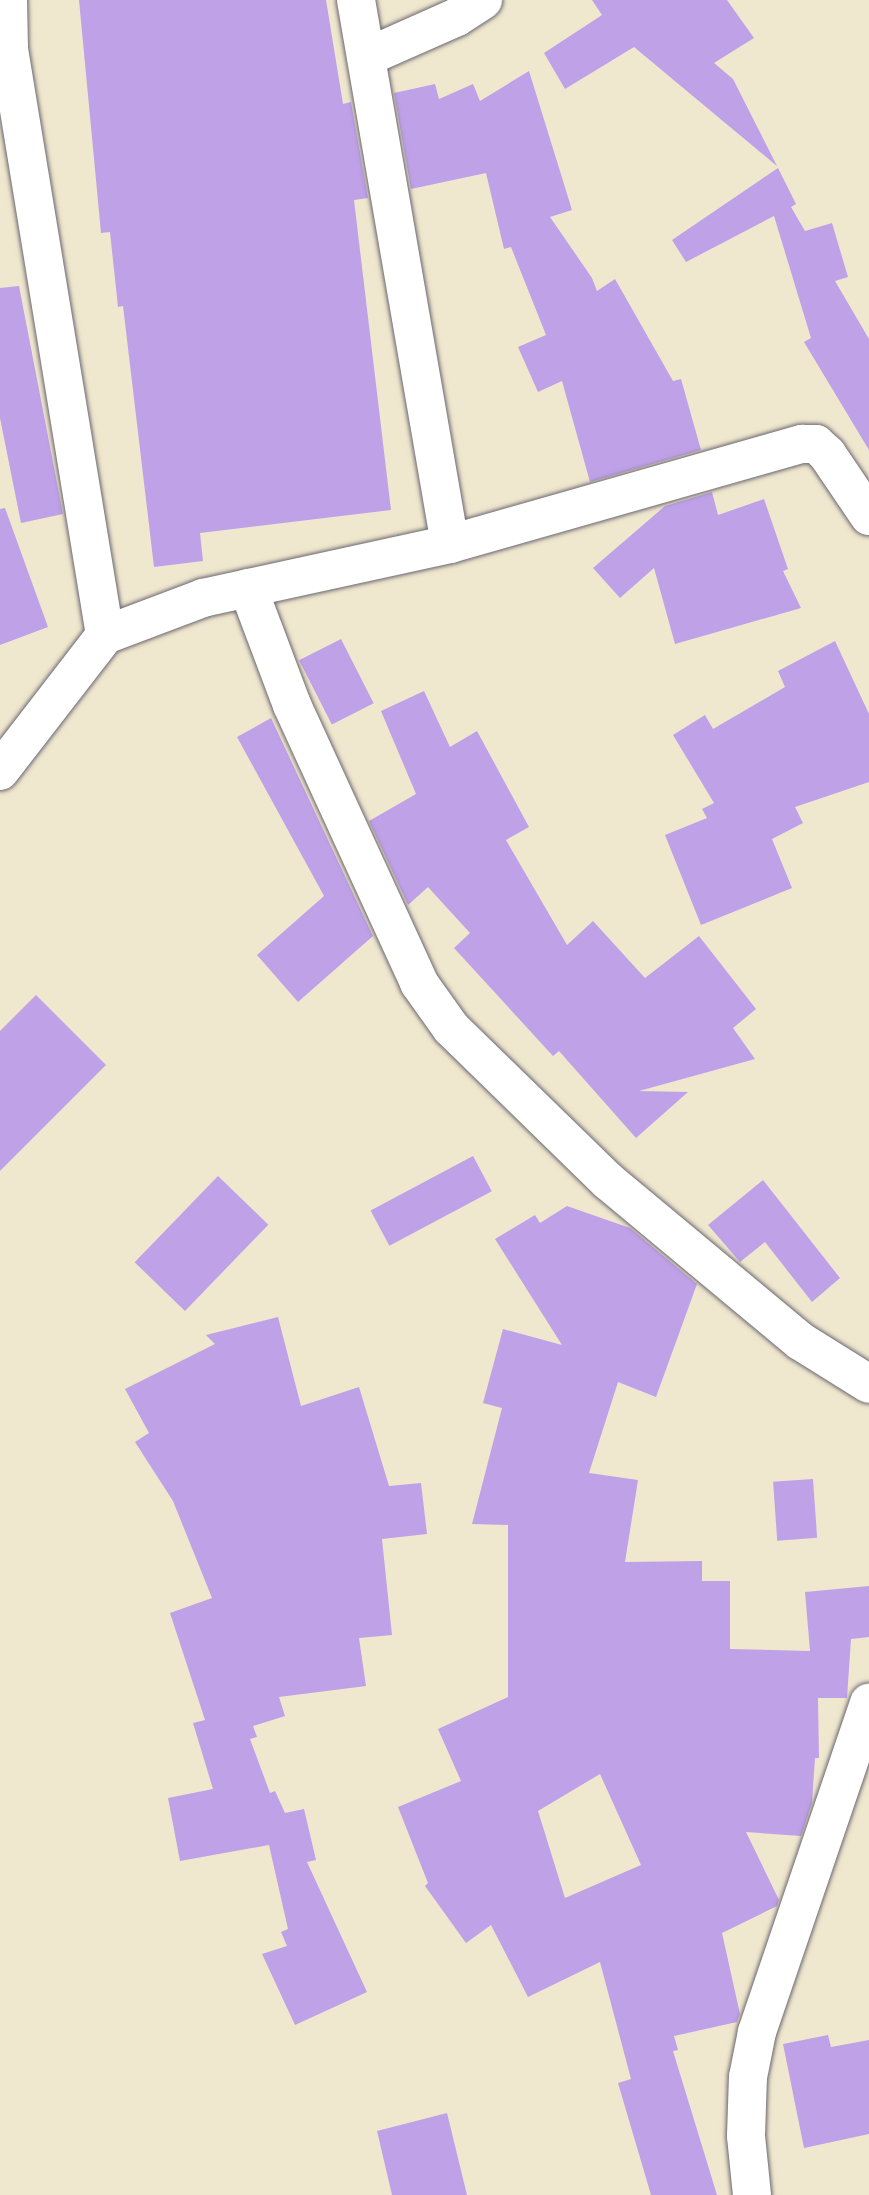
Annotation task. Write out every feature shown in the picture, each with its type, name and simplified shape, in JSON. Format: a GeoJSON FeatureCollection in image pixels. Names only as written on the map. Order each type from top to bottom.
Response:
{"type":"FeatureCollection","features":[{"type":"Feature","properties":{"kind":"street"},"geometry":{"type":"LineString","coordinates":[[8,0],[9,49],[105,635]]}},
{"type":"Feature","properties":{"kind":"street"},"geometry":{"type":"LineString","coordinates":[[356,0],[369,56],[450,544]]}},
{"type":"Feature","properties":{"kind":"street"},"geometry":{"type":"LineString","coordinates":[[369,56],[457,17],[483,0]]}},
{"type":"Feature","properties":{"kind":"street"},"geometry":{"type":"LineString","coordinates":[[0,771],[105,635],[202,598],[450,544],[802,444],[816,444],[827,454],[869,516]]}},
{"type":"Feature","properties":{"kind":"street"},"geometry":{"type":"LineString","coordinates":[[248,588],[292,705],[419,983],[451,1028],[608,1181],[800,1342],[869,1384]]}},
{"type":"Feature","properties":{"kind":"street"},"geometry":{"type":"LineString","coordinates":[[752,2195],[746,2136],[748,2077],[757,2032],[869,1703]]}},
{"type":"Feature","properties":{"kind":"building"},"geometry":{"type":"Polygon","coordinates":[[[79,0],[326,0],[343,104],[351,102],[368,198],[354,200],[391,510],[200,533],[203,561],[154,567],[123,306],[118,307],[110,232],[101,233],[79,0]]]}},
{"type":"Feature","properties":{"kind":"building"},"geometry":{"type":"Polygon","coordinates":[[[592,0],[727,0],[754,38],[714,63],[733,79],[777,166],[634,47],[565,89],[544,53],[602,15],[592,0]]]}},
{"type":"Feature","properties":{"kind":"building"},"geometry":{"type":"Polygon","coordinates":[[[529,71],[572,210],[550,217],[592,278],[597,291],[615,279],[673,381],[681,379],[701,450],[590,482],[562,381],[538,392],[518,347],[546,335],[511,247],[504,249],[486,173],[411,189],[394,93],[435,84],[439,99],[473,84],[480,101],[529,71]]]}},
{"type":"Feature","properties":{"kind":"building"},"geometry":{"type":"Polygon","coordinates":[[[778,168],[796,204],[791,207],[805,231],[832,223],[848,277],[835,281],[869,339],[869,450],[804,342],[811,338],[774,216],[686,262],[672,240],[778,168]]]}},
{"type":"Feature","properties":{"kind":"building"},"geometry":{"type":"Polygon","coordinates":[[[19,286],[63,514],[21,523],[0,418],[0,288],[19,286]]]}},
{"type":"Feature","properties":{"kind":"building"},"geometry":{"type":"Polygon","coordinates":[[[712,492],[718,515],[764,499],[788,569],[783,571],[801,608],[675,644],[654,568],[620,598],[593,568],[665,506],[712,492]]]}},
{"type":"Feature","properties":{"kind":"building"},"geometry":{"type":"Polygon","coordinates":[[[5,508],[48,627],[0,645],[0,509],[5,508]]]}},
{"type":"Feature","properties":{"kind":"building"},"geometry":{"type":"Polygon","coordinates":[[[341,639],[374,703],[332,724],[299,660],[341,639]]]}},
{"type":"Feature","properties":{"kind":"building"},"geometry":{"type":"Polygon","coordinates":[[[835,641],[869,714],[869,782],[795,807],[803,823],[772,839],[792,888],[701,925],[665,835],[707,818],[702,809],[714,803],[673,735],[705,715],[713,729],[785,687],[778,671],[835,641]]]}},
{"type":"Feature","properties":{"kind":"building"},"geometry":{"type":"Polygon","coordinates":[[[424,691],[450,747],[477,731],[529,827],[506,840],[567,945],[593,921],[645,978],[699,936],[756,1009],[733,1028],[755,1059],[639,1091],[688,1092],[636,1138],[559,1051],[553,1056],[454,948],[470,933],[428,887],[408,905],[369,821],[416,794],[381,711],[424,691]]]}},
{"type":"Feature","properties":{"kind":"building"},"geometry":{"type":"Polygon","coordinates":[[[271,718],[373,936],[298,1002],[257,955],[324,896],[237,737],[271,718]]]}},
{"type":"Feature","properties":{"kind":"building"},"geometry":{"type":"Polygon","coordinates":[[[36,995],[106,1065],[0,1171],[0,1031],[36,995]]]}},
{"type":"Feature","properties":{"kind":"building"},"geometry":{"type":"Polygon","coordinates":[[[473,1156],[492,1191],[389,1246],[371,1210],[473,1156]]]}},
{"type":"Feature","properties":{"kind":"building"},"geometry":{"type":"Polygon","coordinates":[[[218,1176],[268,1225],[185,1311],[135,1262],[218,1176]]]}},
{"type":"Feature","properties":{"kind":"building"},"geometry":{"type":"Polygon","coordinates":[[[763,1180],[840,1278],[812,1302],[765,1242],[740,1262],[708,1225],[763,1180]]]}},
{"type":"Feature","properties":{"kind":"building"},"geometry":{"type":"Polygon","coordinates":[[[567,1206],[630,1228],[697,1284],[656,1397],[618,1382],[589,1473],[638,1480],[625,1562],[702,1561],[702,1581],[730,1581],[730,1649],[810,1651],[805,1592],[869,1586],[869,1637],[851,1639],[847,1698],[818,1698],[819,1758],[815,1758],[812,1803],[801,1836],[746,1832],[779,1900],[777,1906],[722,1933],[740,2014],[737,2022],[674,2036],[678,2050],[673,2051],[717,2195],[651,2195],[618,2083],[631,2079],[600,1962],[528,1997],[491,1925],[466,1943],[425,1886],[428,1883],[398,1807],[461,1781],[438,1729],[508,1697],[508,1525],[472,1524],[502,1408],[483,1403],[503,1329],[562,1345],[495,1239],[535,1215],[540,1223],[567,1206]],[[600,1774],[538,1811],[565,1898],[641,1865],[600,1774]]]}},
{"type":"Feature","properties":{"kind":"building"},"geometry":{"type":"Polygon","coordinates":[[[278,1317],[301,1406],[359,1387],[389,1486],[421,1483],[427,1534],[382,1539],[392,1635],[359,1638],[366,1686],[279,1697],[285,1716],[253,1726],[257,1737],[250,1739],[270,1793],[275,1791],[285,1813],[304,1809],[316,1860],[307,1862],[367,1992],[295,2025],[262,1954],[287,1946],[281,1932],[288,1929],[269,1845],[180,1861],[168,1798],[213,1789],[193,1723],[205,1720],[170,1613],[212,1598],[173,1501],[135,1442],[149,1433],[125,1389],[215,1344],[206,1335],[278,1317]]]}},
{"type":"Feature","properties":{"kind":"building"},"geometry":{"type":"Polygon","coordinates":[[[813,1479],[817,1538],[777,1541],[773,1482],[813,1479]]]}},
{"type":"Feature","properties":{"kind":"building"},"geometry":{"type":"Polygon","coordinates":[[[828,2035],[831,2047],[869,2040],[869,2134],[804,2148],[783,2044],[828,2035]]]}},
{"type":"Feature","properties":{"kind":"building"},"geometry":{"type":"Polygon","coordinates":[[[447,2113],[467,2195],[392,2195],[377,2131],[447,2113]]]}}]}
